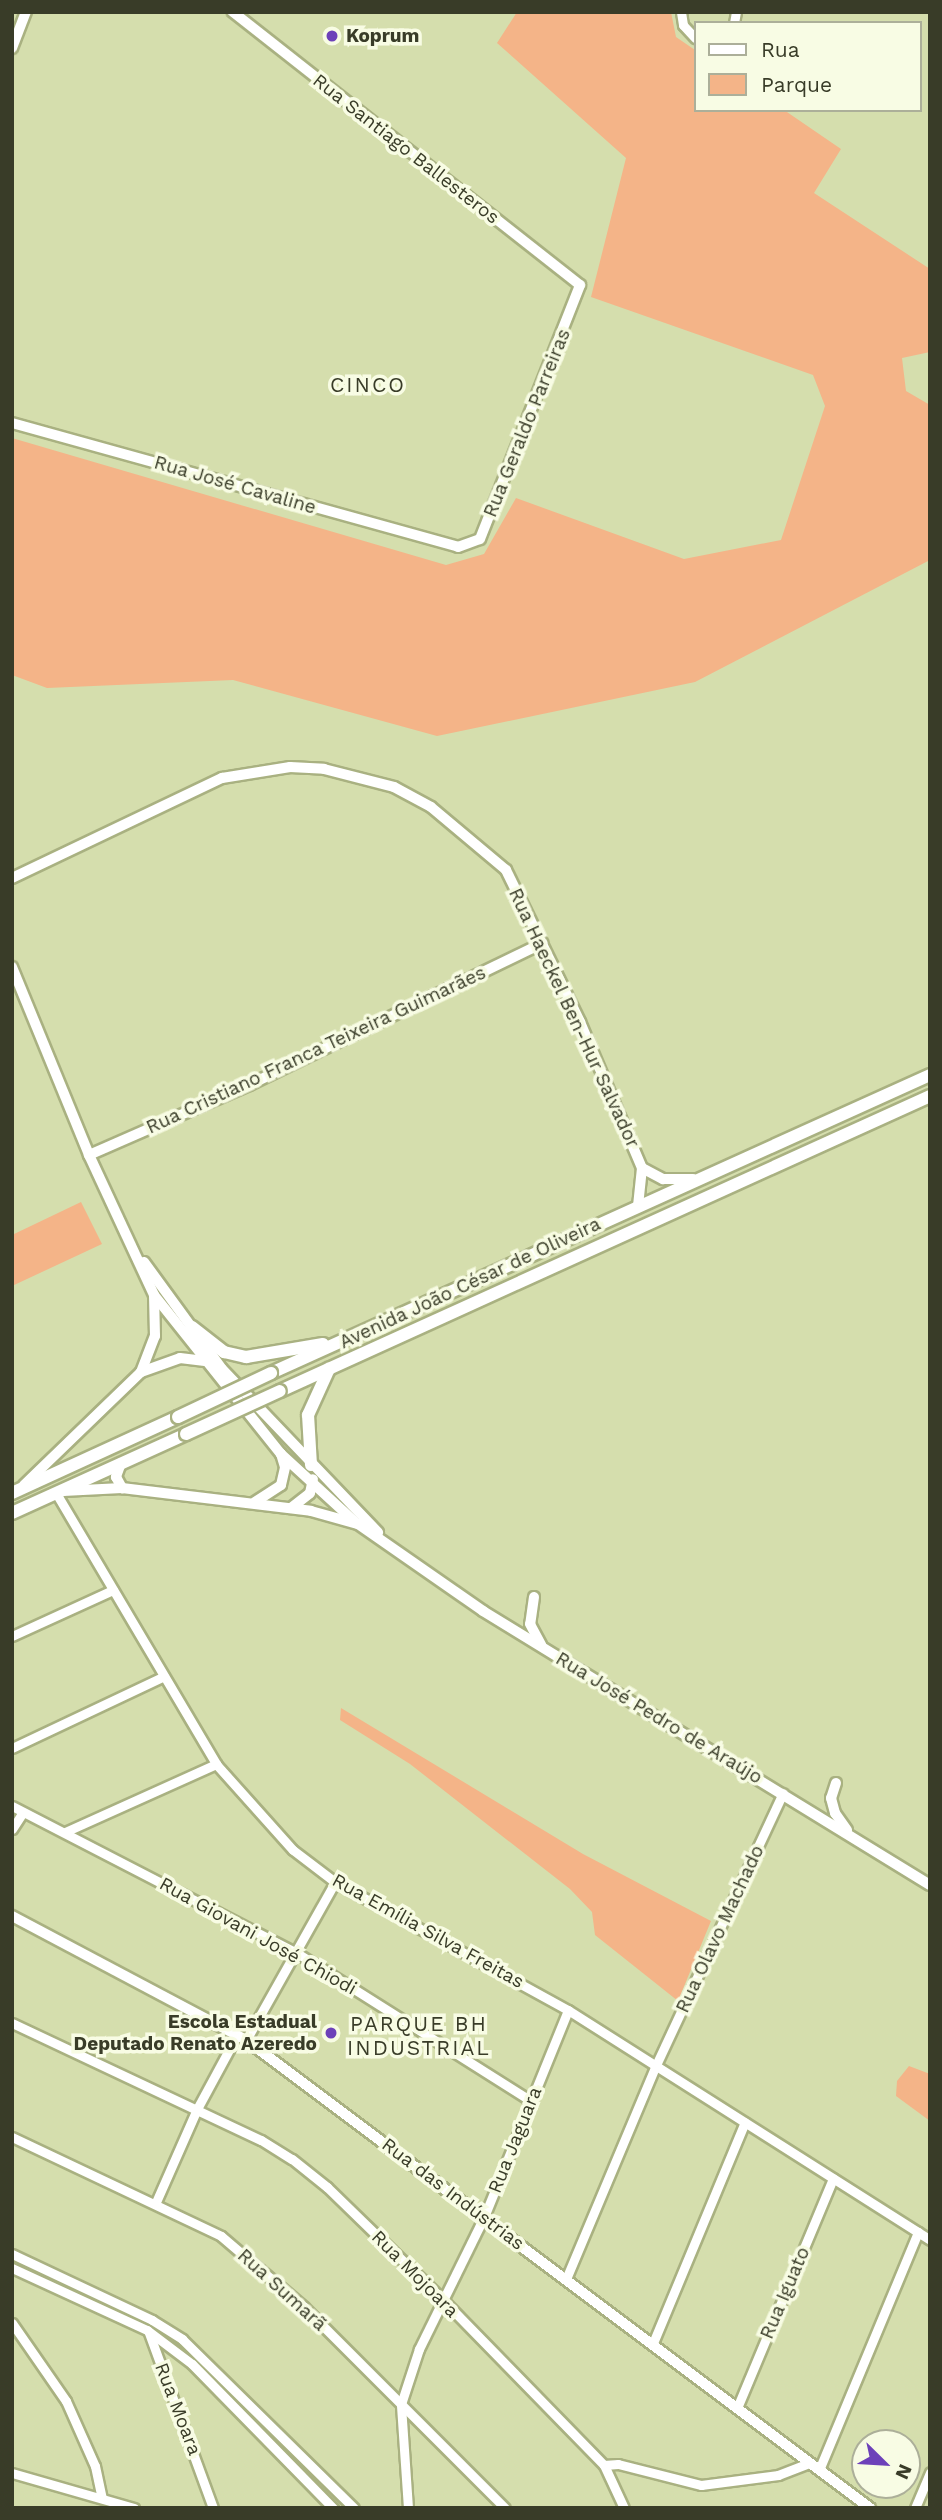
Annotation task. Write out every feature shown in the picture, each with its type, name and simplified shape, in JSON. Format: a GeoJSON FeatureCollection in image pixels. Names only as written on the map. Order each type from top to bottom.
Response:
{"type":"FeatureCollection","features":[{"type":"Feature","properties":{"kind":"main road","name":"Avenida João César de Oliveira"},"geometry":{"type":"LineString","coordinates":[[16,1491],[930,1075]]}},
{"type":"Feature","properties":{"kind":"main road","name":"Avenida João César de Oliveira"},"geometry":{"type":"LineString","coordinates":[[18,1511],[930,1096]]}},
{"type":"Feature","properties":{"kind":"main road"},"geometry":{"type":"LineString","coordinates":[[192,1327],[224,1352],[246,1357],[344,1340]]}},
{"type":"Feature","properties":{"kind":"main road"},"geometry":{"type":"LineString","coordinates":[[311,1465],[308,1415],[329,1369]]}},
{"type":"Feature","properties":{"kind":"main road"},"geometry":{"type":"LineString","coordinates":[[16,1491],[26,1496],[18,1511]]}},
{"type":"Feature","properties":{"kind":"street"},"geometry":{"type":"LineString","coordinates":[[12,48],[26,12]]}},
{"type":"Feature","properties":{"kind":"street","name":"Rua Santiago Ballesteros"},"geometry":{"type":"LineString","coordinates":[[233,12],[580,285]]}},
{"type":"Feature","properties":{"kind":"street"},"geometry":{"type":"LineString","coordinates":[[681,12],[683,25],[694,37]]}},
{"type":"Feature","properties":{"kind":"street","name":"Rua Geraldo Parreiras"},"geometry":{"type":"LineString","coordinates":[[458,547],[480,539],[580,285]]}},
{"type":"Feature","properties":{"kind":"street","name":"Rua José Cavaline"},"geometry":{"type":"LineString","coordinates":[[12,423],[458,547]]}},
{"type":"Feature","properties":{"kind":"street","name":"Rua Haeckel Ben-Hur Salvador"},"geometry":{"type":"LineString","coordinates":[[12,878],[222,778],[267,769],[324,769],[394,787],[465,833],[506,870],[543,943],[642,1168],[638,1206]]}},
{"type":"Feature","properties":{"kind":"street","name":"Rua Cristiano Franca Teixeira Guimarães"},"geometry":{"type":"LineString","coordinates":[[89,1155],[249,1085],[543,943]]}},
{"type":"Feature","properties":{"kind":"street"},"geometry":{"type":"LineString","coordinates":[[12,967],[89,1155],[154,1295],[200,1357],[281,1454],[358,1524]]}},
{"type":"Feature","properties":{"kind":"street","name":"Rua Haeckel Ben-Hur Salvador"},"geometry":{"type":"LineString","coordinates":[[642,1168],[663,1179],[704,1177]]}},
{"type":"Feature","properties":{"kind":"street"},"geometry":{"type":"LineString","coordinates":[[137,1255],[245,1394]]}},
{"type":"Feature","properties":{"kind":"street"},"geometry":{"type":"LineString","coordinates":[[141,1372],[155,1336],[154,1295]]}},
{"type":"Feature","properties":{"kind":"street"},"geometry":{"type":"LineString","coordinates":[[16,1491],[141,1372],[180,1358],[200,1357],[245,1394]]}},
{"type":"Feature","properties":{"kind":"street","name":"Rua José Pedro de Araújo"},"geometry":{"type":"LineString","coordinates":[[245,1394],[391,1546]]}},
{"type":"Feature","properties":{"kind":"street"},"geometry":{"type":"LineString","coordinates":[[247,1503],[269,1497],[281,1485],[285,1467],[281,1454]]}},
{"type":"Feature","properties":{"kind":"street"},"geometry":{"type":"LineString","coordinates":[[121,1464],[116,1477],[122,1488]]}},
{"type":"Feature","properties":{"kind":"street"},"geometry":{"type":"LineString","coordinates":[[288,1509],[300,1505],[313,1485],[311,1465]]}},
{"type":"Feature","properties":{"kind":"street","name":"Rua José Pedro de Araújo"},"geometry":{"type":"LineString","coordinates":[[58,1492],[122,1488],[288,1509],[358,1524],[543,1647],[930,1885]]}},
{"type":"Feature","properties":{"kind":"street","name":"Rua Emília Silva Freitas"},"geometry":{"type":"LineString","coordinates":[[58,1492],[216,1765],[266,1825],[335,1882],[568,2010],[930,2240]]}},
{"type":"Feature","properties":{"kind":"street"},"geometry":{"type":"LineString","coordinates":[[12,1636],[113,1590]]}},
{"type":"Feature","properties":{"kind":"street"},"geometry":{"type":"LineString","coordinates":[[534,1597],[530,1624],[543,1647]]}},
{"type":"Feature","properties":{"kind":"street"},"geometry":{"type":"LineString","coordinates":[[12,1748],[164,1676]]}},
{"type":"Feature","properties":{"kind":"street"},"geometry":{"type":"LineString","coordinates":[[65,1832],[216,1765]]}},
{"type":"Feature","properties":{"kind":"street"},"geometry":{"type":"LineString","coordinates":[[836,1783],[831,1798],[835,1813],[850,1835]]}},
{"type":"Feature","properties":{"kind":"street","name":"Rua Olavo Machado"},"geometry":{"type":"LineString","coordinates":[[566,2279],[656,2065],[783,1793]]}},
{"type":"Feature","properties":{"kind":"street","name":"Rua Giovani José Chiodi"},"geometry":{"type":"LineString","coordinates":[[12,1806],[297,1953],[531,2101]]}},
{"type":"Feature","properties":{"kind":"street"},"geometry":{"type":"LineString","coordinates":[[12,1829],[23,1812]]}},
{"type":"Feature","properties":{"kind":"street"},"geometry":{"type":"LineString","coordinates":[[156,2202],[197,2109],[297,1953],[335,1882]]}},
{"type":"Feature","properties":{"kind":"street","name":"Rua das Indústrias"},"geometry":{"type":"LineString","coordinates":[[12,1916],[242,2037],[870,2508]]}},
{"type":"Feature","properties":{"kind":"street","name":"Rua Jaguara"},"geometry":{"type":"LineString","coordinates":[[408,2508],[401,2404],[442,2299],[484,2217],[568,2010]]}},
{"type":"Feature","properties":{"kind":"street","name":"Rua Mojoara"},"geometry":{"type":"LineString","coordinates":[[12,2023],[197,2109],[292,2159],[327,2187],[442,2299],[604,2465],[624,2508]]}},
{"type":"Feature","properties":{"kind":"street"},"geometry":{"type":"LineString","coordinates":[[653,2343],[745,2122]]}},
{"type":"Feature","properties":{"kind":"street","name":"Rua Sumarã"},"geometry":{"type":"LineString","coordinates":[[12,2137],[156,2202],[221,2236],[254,2263],[505,2508]]}},
{"type":"Feature","properties":{"kind":"street","name":"Rua Iguato"},"geometry":{"type":"LineString","coordinates":[[737,2408],[833,2178]]}},
{"type":"Feature","properties":{"kind":"street"},"geometry":{"type":"LineString","coordinates":[[819,2470],[918,2232]]}},
{"type":"Feature","properties":{"kind":"street"},"geometry":{"type":"LineString","coordinates":[[12,2254],[138,2313],[203,2358],[354,2508]]}},
{"type":"Feature","properties":{"kind":"street"},"geometry":{"type":"LineString","coordinates":[[12,2268],[147,2330],[192,2364],[333,2508]]}},
{"type":"Feature","properties":{"kind":"street","name":"Rua Moara"},"geometry":{"type":"LineString","coordinates":[[138,2313],[147,2330],[213,2508]]}},
{"type":"Feature","properties":{"kind":"street"},"geometry":{"type":"LineString","coordinates":[[12,2323],[66,2401],[95,2466],[102,2498]]}},
{"type":"Feature","properties":{"kind":"street"},"geometry":{"type":"LineString","coordinates":[[604,2465],[618,2464],[701,2485],[778,2475],[810,2463]]}},
{"type":"Feature","properties":{"kind":"street"},"geometry":{"type":"LineString","coordinates":[[915,2508],[930,2472]]}},
{"type":"Feature","properties":{"kind":"street"},"geometry":{"type":"LineString","coordinates":[[12,2473],[134,2508]]}},
{"type":"Feature","properties":{"kind":"green space"},"geometry":{"type":"Polygon","coordinates":[[[517,12],[671,12],[676,37],[694,49],[694,112],[787,112],[841,149],[814,193],[930,269],[930,352],[902,358],[906,391],[930,405],[930,560],[695,682],[437,736],[233,680],[47,688],[12,675],[12,438],[446,565],[484,554],[516,498],[684,559],[781,540],[825,406],[813,375],[591,297],[626,158],[497,43],[517,12]]]}},
{"type":"Feature","properties":{"kind":"green space"},"geometry":{"type":"Polygon","coordinates":[[[81,1202],[102,1244],[12,1286],[12,1235],[81,1202]]]}},
{"type":"Feature","properties":{"kind":"green space"},"geometry":{"type":"Polygon","coordinates":[[[341,1708],[583,1854],[711,1921],[678,2001],[595,1935],[592,1912],[570,1889],[410,1764],[340,1720],[341,1708]]]}},
{"type":"Feature","properties":{"kind":"green space"},"geometry":{"type":"Polygon","coordinates":[[[909,2066],[930,2074],[930,2121],[896,2096],[897,2081],[909,2066]]]}},
{"type":"Feature","properties":{"kind":"place","name":"Koprum"},"geometry":{"type":"Point","coordinates":[332,36]}},
{"type":"Feature","properties":{"kind":"place","name":"Escola Estadual Deputado Renato Azeredo"},"geometry":{"type":"Point","coordinates":[331,2033]}},
{"type":"Feature","properties":{"kind":"district","name":"CINCO"},"geometry":{"type":"Point","coordinates":[368,385]}},
{"type":"Feature","properties":{"kind":"district","name":"PARQUE BH INDUSTRIAL"},"geometry":{"type":"Point","coordinates":[419,2036]}}]}
